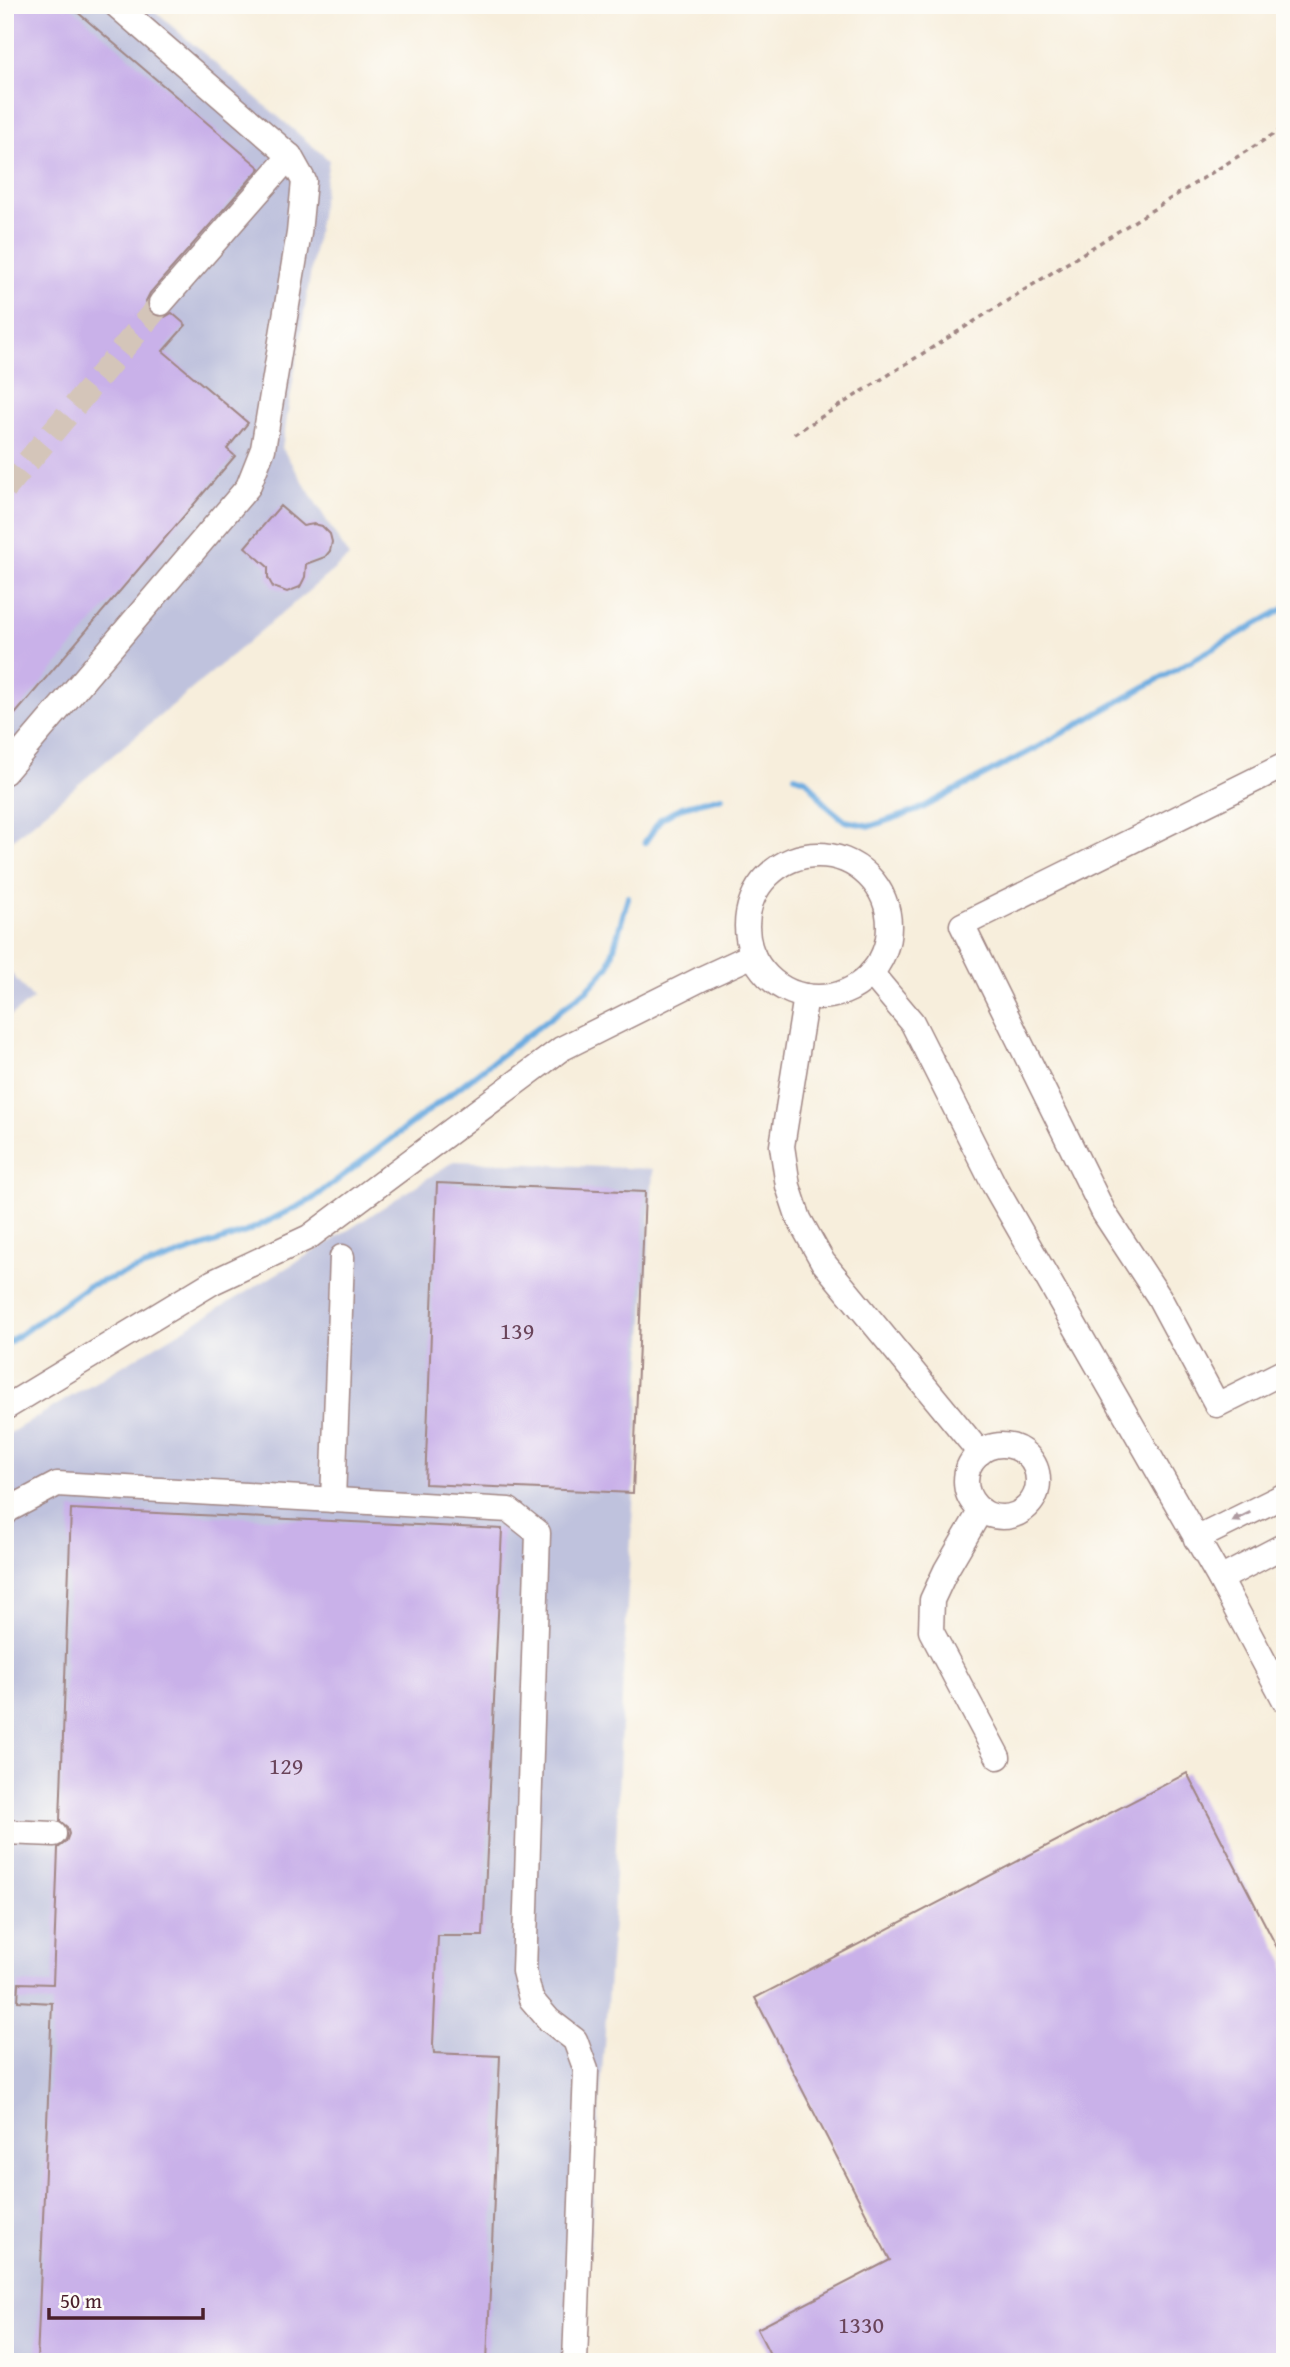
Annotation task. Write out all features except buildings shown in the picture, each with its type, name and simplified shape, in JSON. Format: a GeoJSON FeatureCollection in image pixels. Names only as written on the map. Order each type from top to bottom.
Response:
{"type":"FeatureCollection","features":[{"type":"Feature","properties":{"kind":"street"},"geometry":{"type":"LineString","coordinates":[[5,772],[248,487],[262,449],[299,233],[304,181],[290,156],[116,5]]}},
{"type":"Feature","properties":{"kind":"street"},"geometry":{"type":"LineString","coordinates":[[161,303],[290,156]]}},
{"type":"Feature","properties":{"kind":"street"},"geometry":{"type":"LineString","coordinates":[[1285,765],[962,925],[1104,1213],[1159,1297],[1217,1405],[1285,1371]]}},
{"type":"Feature","properties":{"kind":"street"},"geometry":{"type":"LineString","coordinates":[[824,855],[847,860],[866,873],[881,892],[888,912],[889,934],[883,955],[871,973],[852,988],[830,996],[806,996],[784,988],[766,974],[753,956],[747,923],[750,906],[761,884],[778,867],[801,856],[824,855]]}},
{"type":"Feature","properties":{"kind":"street"},"geometry":{"type":"LineString","coordinates":[[5,1408],[213,1282],[309,1237],[561,1049],[753,956]]}},
{"type":"Feature","properties":{"kind":"street"},"geometry":{"type":"LineString","coordinates":[[871,973],[912,1022],[994,1185],[1220,1579],[1285,1701]]}},
{"type":"Feature","properties":{"kind":"street"},"geometry":{"type":"LineString","coordinates":[[806,996],[782,1146],[788,1186],[799,1219],[824,1262],[980,1453]]}},
{"type":"Feature","properties":{"kind":"street"},"geometry":{"type":"LineString","coordinates":[[333,1500],[342,1257]]}},
{"type":"Feature","properties":{"kind":"street"},"geometry":{"type":"LineString","coordinates":[[1002,1445],[1023,1452],[1036,1471],[1035,1494],[1029,1505],[1009,1517],[996,1517],[981,1510],[969,1496],[966,1484],[967,1472],[972,1462],[990,1447],[1002,1445]]}},
{"type":"Feature","properties":{"kind":"street"},"geometry":{"type":"LineString","coordinates":[[5,1514],[57,1484],[509,1510],[538,1533],[524,1971],[531,1999],[549,2020],[575,2040],[586,2070],[575,2362]]}},
{"type":"Feature","properties":{"kind":"street"},"geometry":{"type":"LineString","coordinates":[[1196,1539],[1285,1494]]}},
{"type":"Feature","properties":{"kind":"street"},"geometry":{"type":"LineString","coordinates":[[981,1510],[932,1600],[931,1632],[998,1757]]}},
{"type":"Feature","properties":{"kind":"street"},"geometry":{"type":"LineString","coordinates":[[1220,1579],[1285,1545]]}},
{"type":"Feature","properties":{"kind":"street"},"geometry":{"type":"LineString","coordinates":[[5,1832],[54,1833]]}},
{"type":"Feature","properties":{"kind":"path"},"geometry":{"type":"LineString","coordinates":[[794,434],[1285,127]]}},
{"type":"Feature","properties":{"kind":"shaded area"},"geometry":{"type":"Polygon","coordinates":[[[5,5],[147,5],[329,160],[282,448],[349,557],[5,846],[5,5]]]}},
{"type":"Feature","properties":{"kind":"shaded area"},"geometry":{"type":"Polygon","coordinates":[[[5,966],[33,999],[5,1020],[5,966]]]}},
{"type":"Feature","properties":{"kind":"shaded area"},"geometry":{"type":"Polygon","coordinates":[[[454,1161],[653,1169],[623,1674],[613,1921],[581,2362],[5,2362],[5,1436],[333,1240],[454,1161]]]}},
{"type":"Feature","properties":{"kind":"waterway"},"geometry":{"type":"LineString","coordinates":[[795,776],[807,780],[827,806],[845,821],[871,826],[918,810],[1036,748],[1285,608]]}},
{"type":"Feature","properties":{"kind":"waterway"},"geometry":{"type":"LineString","coordinates":[[645,842],[661,819],[682,807],[722,797]]}},
{"type":"Feature","properties":{"kind":"waterway"},"geometry":{"type":"LineString","coordinates":[[5,1345],[88,1286],[246,1232],[311,1200],[588,989],[609,966],[628,897]]}},
{"type":"Feature","properties":{"kind":"tunnel"},"geometry":{"type":"LineString","coordinates":[[5,489],[161,303]]}}]}
